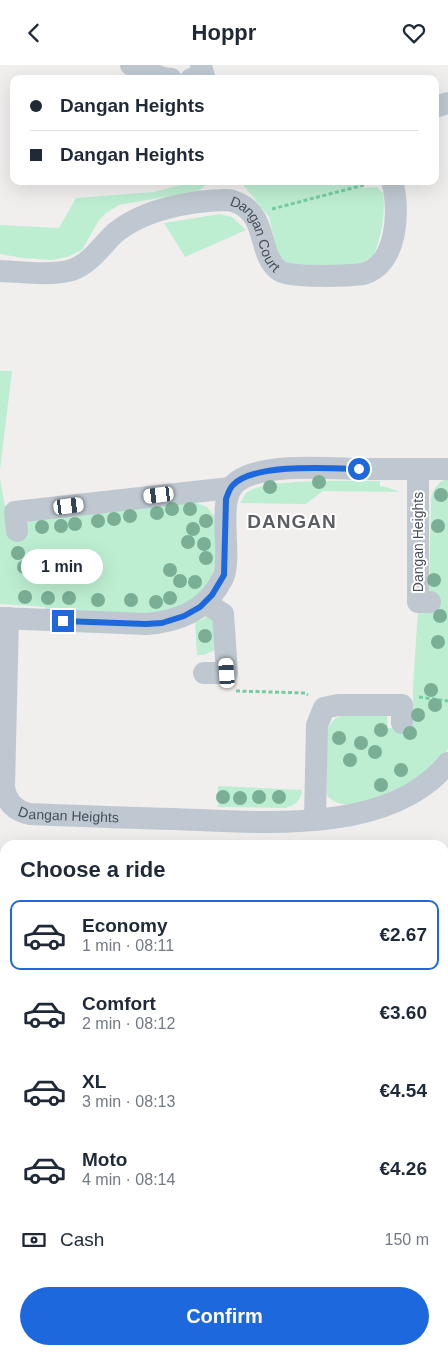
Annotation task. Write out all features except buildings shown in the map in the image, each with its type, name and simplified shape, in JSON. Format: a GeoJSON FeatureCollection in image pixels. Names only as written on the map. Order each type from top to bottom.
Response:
{"type":"FeatureCollection","features":[{"type":"Feature","properties":{"kind":"street"},"geometry":{"type":"LineString","coordinates":[[131,65],[156,75]]}},
{"type":"Feature","properties":{"kind":"street","name":"Dangan Court"},"geometry":{"type":"LineString","coordinates":[[0,271],[60,272],[72,270],[89,260],[122,228],[150,213],[227,190],[252,214],[262,234],[268,258],[280,271],[293,275],[357,275],[369,272],[381,263],[390,244],[395,223],[396,205],[393,185]]}},
{"type":"Feature","properties":{"kind":"street"},"geometry":{"type":"LineString","coordinates":[[17,531],[15,512],[230,489],[238,480],[248,475],[269,470],[320,468],[448,469]]}},
{"type":"Feature","properties":{"kind":"street","name":"Dangan Heights"},"geometry":{"type":"LineString","coordinates":[[418,469],[424,602]]}},
{"type":"Feature","properties":{"kind":"street","name":"Dangan Heights"},"geometry":{"type":"LineString","coordinates":[[230,489],[226,499],[224,575],[205,603],[184,616],[162,623],[146,624],[4,618],[4,787],[8,801],[21,812],[30,814],[215,821],[315,819],[361,813],[394,802],[421,788],[448,763]]}},
{"type":"Feature","properties":{"kind":"street"},"geometry":{"type":"LineString","coordinates":[[204,673],[227,673],[223,614],[205,603]]}},
{"type":"Feature","properties":{"kind":"street"},"geometry":{"type":"LineString","coordinates":[[315,819],[317,725],[324,708],[338,705],[402,714]]}},
{"type":"Feature","properties":{"kind":"path"},"geometry":{"type":"LineString","coordinates":[[252,214],[364,185]]}},
{"type":"Feature","properties":{"kind":"path"},"geometry":{"type":"LineString","coordinates":[[227,673],[236,692],[305,693],[324,708]]}},
{"type":"Feature","properties":{"kind":"path"},"geometry":{"type":"LineString","coordinates":[[402,714],[411,696],[448,701]]}},
{"type":"Feature","properties":{"kind":"green space"},"geometry":{"type":"Polygon","coordinates":[[[181,185],[206,185],[199,191],[119,205],[99,220],[82,250],[67,257],[52,260],[0,254],[0,225],[59,228],[76,198],[154,192],[181,185]]]}},
{"type":"Feature","properties":{"kind":"green space"},"geometry":{"type":"Polygon","coordinates":[[[243,185],[360,185],[361,188],[377,187],[383,193],[384,209],[381,233],[374,255],[358,266],[288,265],[274,249],[269,217],[243,185]]]}},
{"type":"Feature","properties":{"kind":"green space"},"geometry":{"type":"Polygon","coordinates":[[[220,214],[232,217],[246,230],[185,257],[164,223],[220,214]]]}},
{"type":"Feature","properties":{"kind":"green space"},"geometry":{"type":"Polygon","coordinates":[[[0,371],[12,371],[0,470],[0,371]]]}},
{"type":"Feature","properties":{"kind":"green space"},"geometry":{"type":"Polygon","coordinates":[[[448,478],[448,749],[427,773],[375,799],[353,804],[343,804],[334,801],[327,795],[327,730],[334,720],[348,714],[387,715],[388,728],[413,728],[413,687],[418,609],[429,594],[431,498],[437,486],[448,478]]]}},
{"type":"Feature","properties":{"kind":"green space"},"geometry":{"type":"Polygon","coordinates":[[[0,479],[10,534],[22,522],[194,502],[207,507],[215,517],[218,552],[211,579],[199,596],[168,614],[45,612],[45,607],[0,604],[0,479]]]}},
{"type":"Feature","properties":{"kind":"green space"},"geometry":{"type":"Polygon","coordinates":[[[312,481],[380,481],[380,486],[400,492],[323,491],[306,504],[240,503],[249,491],[274,484],[312,481]]]}},
{"type":"Feature","properties":{"kind":"green space"},"geometry":{"type":"Polygon","coordinates":[[[207,617],[215,620],[215,650],[204,655],[197,655],[195,622],[207,617]]]}},
{"type":"Feature","properties":{"kind":"green space"},"geometry":{"type":"Polygon","coordinates":[[[218,786],[302,790],[296,802],[285,808],[218,807],[218,786]]]}},
{"type":"Feature","properties":{"kind":"district","name":"DANGAN"},"geometry":{"type":"Point","coordinates":[292,521]}},
{"type":"Feature","properties":{"kind":"route"},"geometry":{"type":"LineString","coordinates":[[63,621],[162,623],[192,612],[205,603],[212,595],[224,575],[226,499],[233,484],[248,475],[269,470],[359,469]]}}]}
